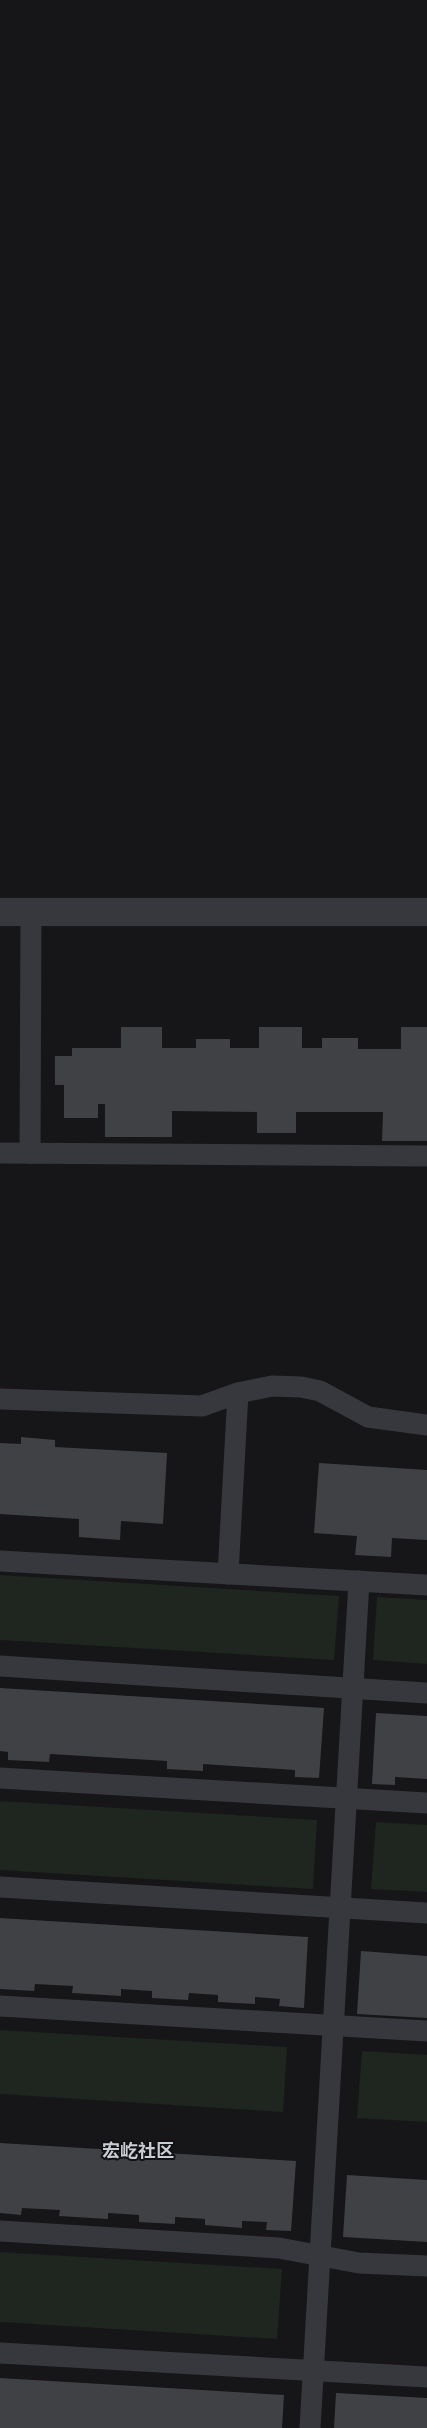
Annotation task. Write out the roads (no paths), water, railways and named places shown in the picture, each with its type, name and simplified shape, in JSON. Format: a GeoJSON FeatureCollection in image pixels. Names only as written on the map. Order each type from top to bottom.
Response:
{"type":"FeatureCollection","features":[{"type":"Feature","properties":{"kind":"street"},"geometry":{"type":"LineString","coordinates":[[0,912],[427,912]]}},
{"type":"Feature","properties":{"kind":"lane"},"geometry":{"type":"LineString","coordinates":[[30,1153],[31,912]]}},
{"type":"Feature","properties":{"kind":"lane"},"geometry":{"type":"LineString","coordinates":[[0,1152],[427,1156]]}},
{"type":"Feature","properties":{"kind":"lane"},"geometry":{"type":"LineString","coordinates":[[0,1399],[202,1406],[238,1393],[272,1386],[301,1387],[320,1391],[368,1417],[427,1425]]}},
{"type":"Feature","properties":{"kind":"lane"},"geometry":{"type":"LineString","coordinates":[[228,1574],[238,1393]]}},
{"type":"Feature","properties":{"kind":"lane"},"geometry":{"type":"LineString","coordinates":[[0,1561],[427,1585]]}},
{"type":"Feature","properties":{"kind":"lane"},"geometry":{"type":"LineString","coordinates":[[310,2428],[359,1581]]}},
{"type":"Feature","properties":{"kind":"lane"},"geometry":{"type":"LineString","coordinates":[[0,1666],[427,1693]]}},
{"type":"Feature","properties":{"kind":"lane"},"geometry":{"type":"LineString","coordinates":[[0,1778],[427,1803]]}},
{"type":"Feature","properties":{"kind":"lane"},"geometry":{"type":"LineString","coordinates":[[0,1887],[427,1913]]}},
{"type":"Feature","properties":{"kind":"lane"},"geometry":{"type":"LineString","coordinates":[[0,2006],[427,2031]]}},
{"type":"Feature","properties":{"kind":"lane"},"geometry":{"type":"LineString","coordinates":[[0,2231],[279,2248],[359,2262],[427,2266]]}},
{"type":"Feature","properties":{"kind":"lane"},"geometry":{"type":"LineString","coordinates":[[0,2353],[427,2377]]}},
{"type":"Feature","properties":{"kind":"district","name":"宏屹社区"},"geometry":{"type":"Point","coordinates":[138,2150]}}]}
